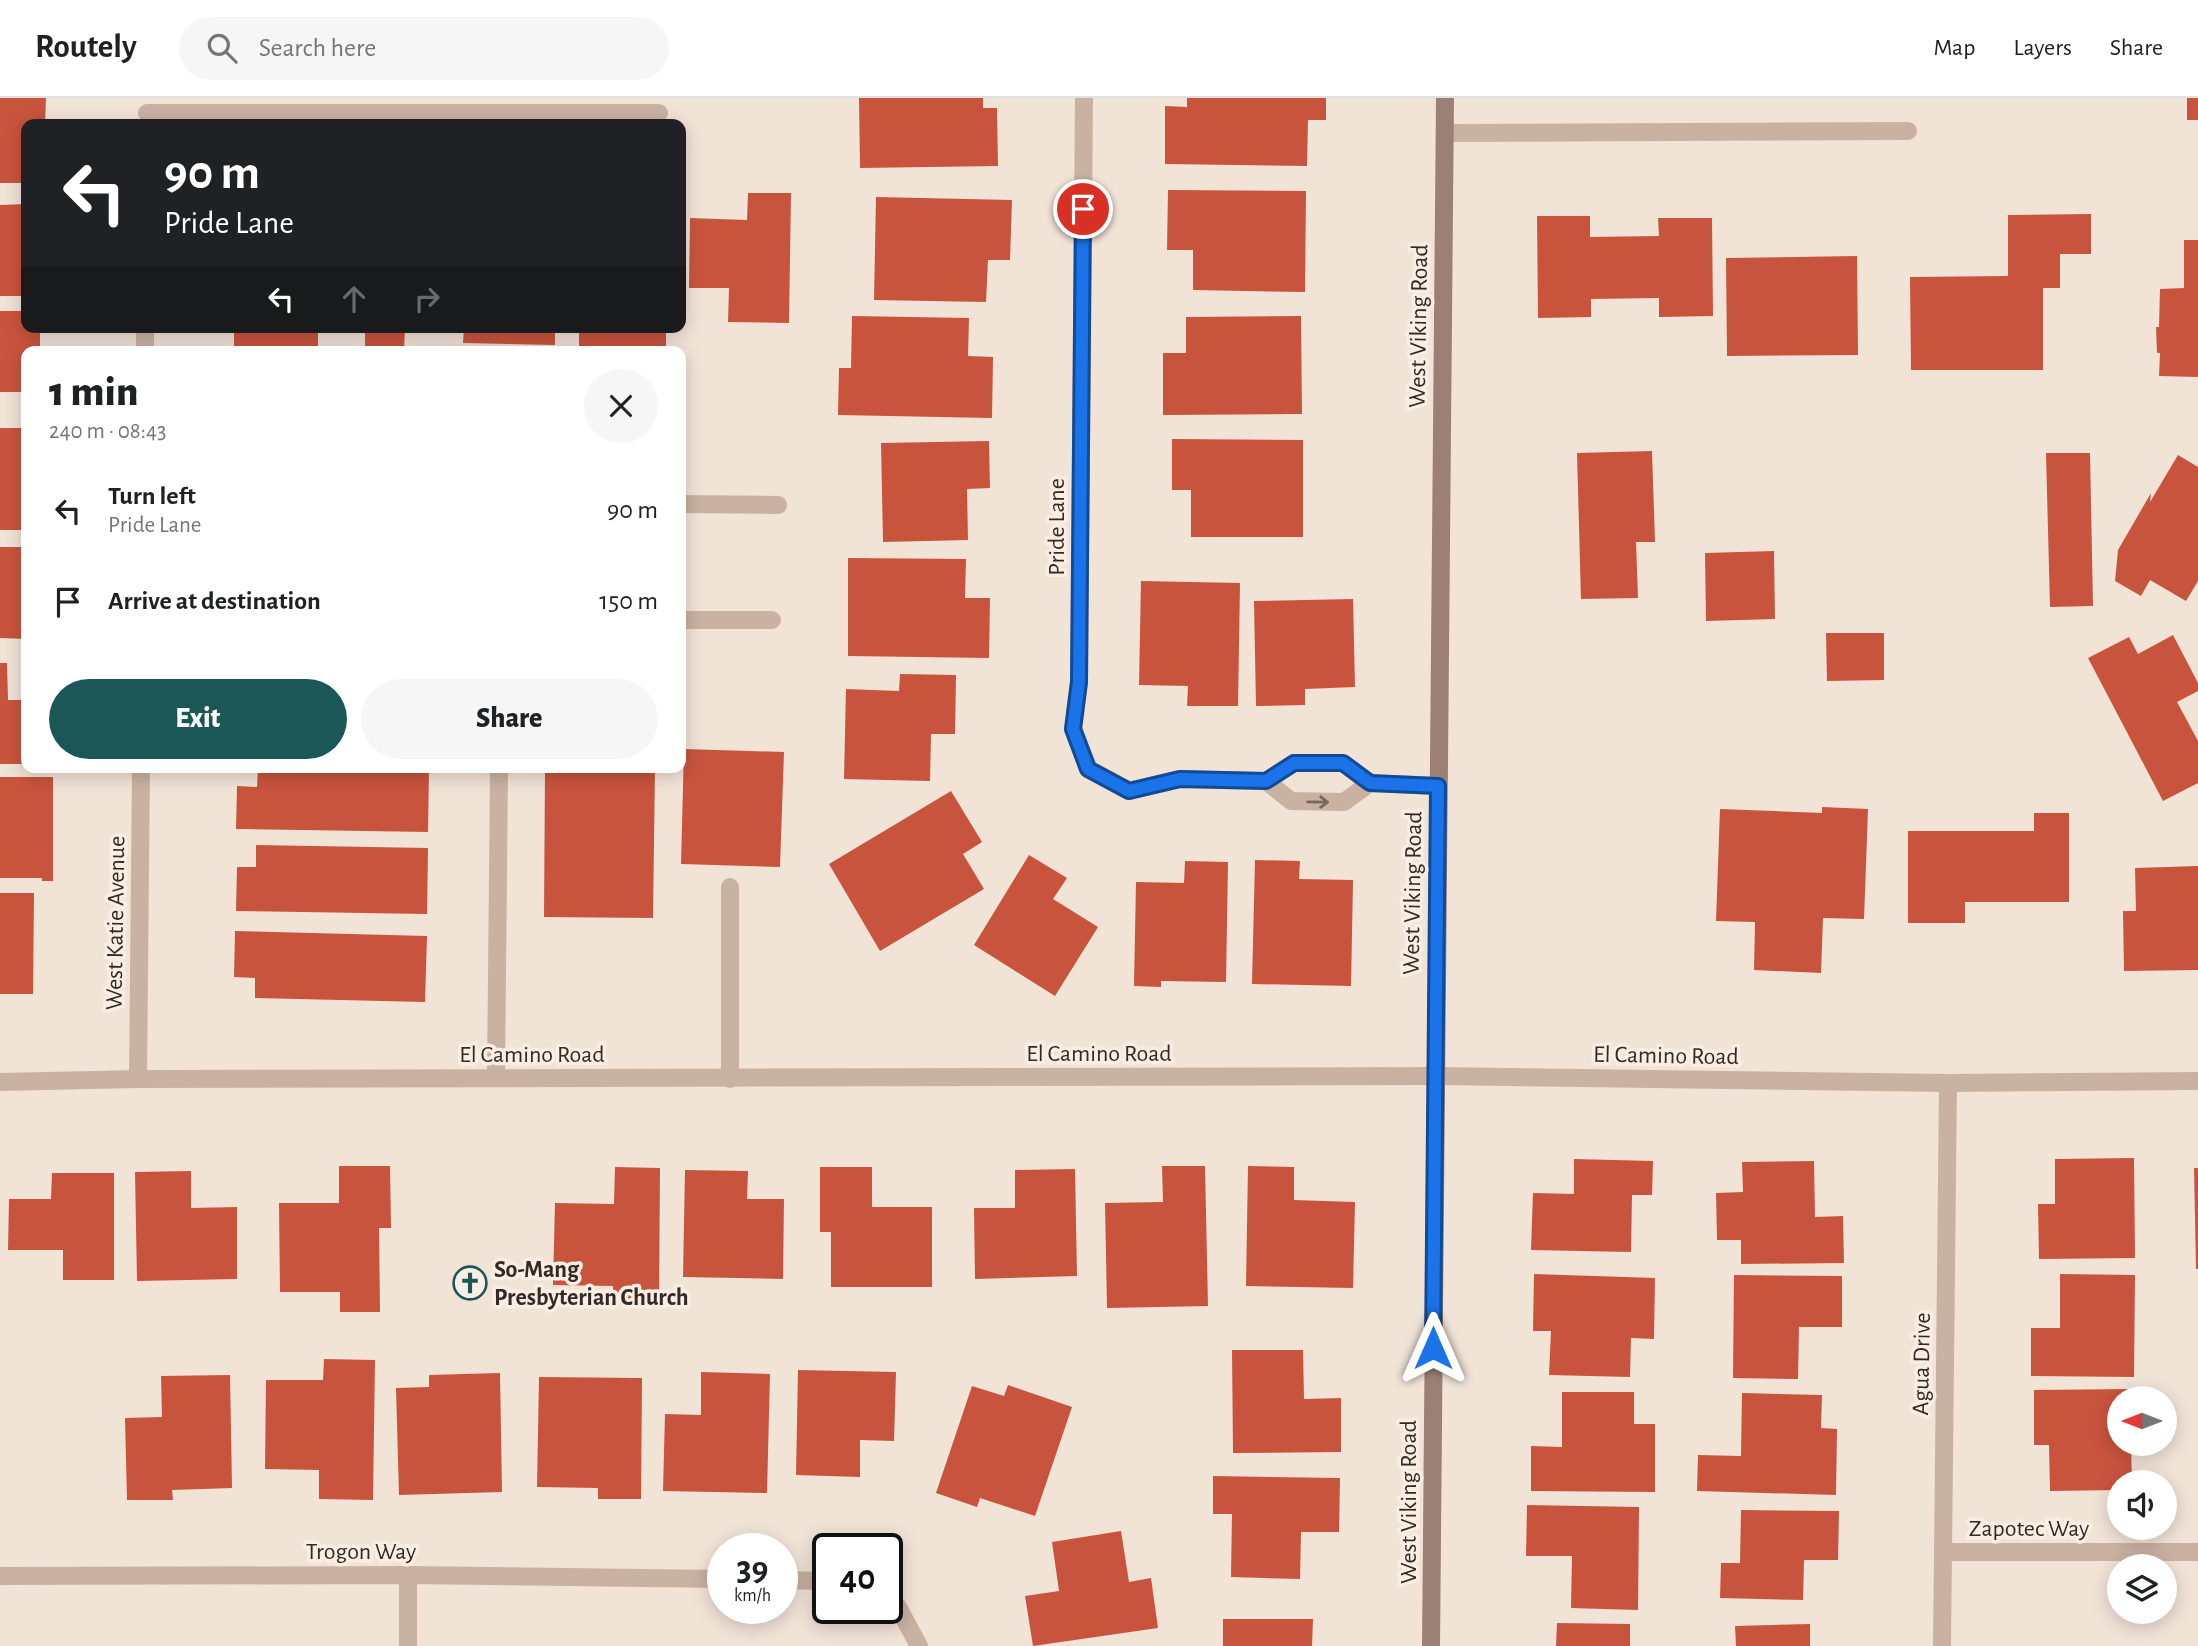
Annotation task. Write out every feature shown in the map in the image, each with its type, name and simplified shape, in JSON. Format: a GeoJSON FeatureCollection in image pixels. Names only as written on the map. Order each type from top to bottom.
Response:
{"type":"FeatureCollection","features":[{"type":"Feature","properties":{"kind":"street","name":"Pride Lane"},"geometry":{"type":"LineString","coordinates":[[1084,98],[1079,682],[1073,729],[1088,769],[1129,791],[1180,779],[1266,781]]}},
{"type":"Feature","properties":{"kind":"street","name":"West Viking Road"},"geometry":{"type":"LineString","coordinates":[[1432,1646],[1445,98]]}},
{"type":"Feature","properties":{"kind":"street"},"geometry":{"type":"LineString","coordinates":[[147,112],[659,113]]}},
{"type":"Feature","properties":{"kind":"street"},"geometry":{"type":"LineString","coordinates":[[1445,133],[1908,131]]}},
{"type":"Feature","properties":{"kind":"street"},"geometry":{"type":"LineString","coordinates":[[686,504],[778,505]]}},
{"type":"Feature","properties":{"kind":"street"},"geometry":{"type":"LineString","coordinates":[[686,620],[772,620]]}},
{"type":"Feature","properties":{"kind":"street"},"geometry":{"type":"LineString","coordinates":[[1370,783],[1344,802],[1291,801],[1266,781],[1294,763],[1343,763],[1370,783],[1438,786]]}},
{"type":"Feature","properties":{"kind":"street","name":"West Katie Avenue"},"geometry":{"type":"LineString","coordinates":[[138,1079],[141,773]]}},
{"type":"Feature","properties":{"kind":"street"},"geometry":{"type":"LineString","coordinates":[[496,1078],[499,773]]}},
{"type":"Feature","properties":{"kind":"street"},"geometry":{"type":"LineString","coordinates":[[730,887],[730,1079]]}},
{"type":"Feature","properties":{"kind":"street","name":"El Camino Road"},"geometry":{"type":"LineString","coordinates":[[0,1082],[138,1079],[1435,1076],[1948,1083],[2198,1082]]}},
{"type":"Feature","properties":{"kind":"street","name":"Agua Drive"},"geometry":{"type":"LineString","coordinates":[[1942,1646],[1948,1083]]}},
{"type":"Feature","properties":{"kind":"street","name":"Zapotec Way"},"geometry":{"type":"LineString","coordinates":[[1943,1552],[2198,1552]]}},
{"type":"Feature","properties":{"kind":"street"},"geometry":{"type":"LineString","coordinates":[[408,1575],[408,1646]]}},
{"type":"Feature","properties":{"kind":"street","name":"Trogon Way"},"geometry":{"type":"LineString","coordinates":[[0,1576],[408,1575],[707,1579]]}},
{"type":"Feature","properties":{"kind":"street"},"geometry":{"type":"LineString","coordinates":[[903,1621],[919,1646]]}},
{"type":"Feature","properties":{"kind":"building"},"geometry":{"type":"Polygon","coordinates":[[[0,98],[46,98],[45,119],[21,119],[21,183],[0,183],[0,98]]]}},
{"type":"Feature","properties":{"kind":"building"},"geometry":{"type":"Polygon","coordinates":[[[859,98],[983,98],[983,108],[997,108],[998,166],[860,168],[859,98]]]}},
{"type":"Feature","properties":{"kind":"building"},"geometry":{"type":"Polygon","coordinates":[[[1187,98],[1326,98],[1326,120],[1308,120],[1307,166],[1165,164],[1165,106],[1187,107],[1187,98]]]}},
{"type":"Feature","properties":{"kind":"building"},"geometry":{"type":"Polygon","coordinates":[[[2187,98],[2198,98],[2198,120],[2187,120],[2187,98]]]}},
{"type":"Feature","properties":{"kind":"building"},"geometry":{"type":"Polygon","coordinates":[[[1168,190],[1306,191],[1305,292],[1193,290],[1193,250],[1167,250],[1168,190]]]}},
{"type":"Feature","properties":{"kind":"building"},"geometry":{"type":"Polygon","coordinates":[[[748,193],[791,193],[789,323],[728,322],[729,288],[689,288],[690,218],[747,220],[748,193]]]}},
{"type":"Feature","properties":{"kind":"building"},"geometry":{"type":"Polygon","coordinates":[[[876,197],[1012,200],[1010,260],[988,260],[986,302],[874,300],[876,197]]]}},
{"type":"Feature","properties":{"kind":"building"},"geometry":{"type":"Polygon","coordinates":[[[21,204],[21,296],[0,296],[0,205],[21,204]]]}},
{"type":"Feature","properties":{"kind":"building"},"geometry":{"type":"Polygon","coordinates":[[[2091,214],[2091,254],[2060,254],[2060,288],[2043,288],[2043,370],[1911,370],[1910,277],[2008,276],[2008,215],[2091,214]]]}},
{"type":"Feature","properties":{"kind":"building"},"geometry":{"type":"Polygon","coordinates":[[[1537,216],[1590,216],[1590,237],[1659,236],[1658,218],[1712,218],[1713,316],[1659,317],[1659,298],[1591,299],[1591,317],[1538,318],[1537,216]]]}},
{"type":"Feature","properties":{"kind":"building"},"geometry":{"type":"Polygon","coordinates":[[[2184,240],[2198,240],[2198,377],[2159,376],[2160,353],[2157,353],[2156,327],[2159,327],[2160,289],[2184,288],[2184,240]]]}},
{"type":"Feature","properties":{"kind":"building"},"geometry":{"type":"Polygon","coordinates":[[[1857,256],[1858,355],[1727,356],[1726,258],[1857,256]]]}},
{"type":"Feature","properties":{"kind":"building"},"geometry":{"type":"Polygon","coordinates":[[[0,311],[21,311],[21,333],[40,333],[40,346],[21,346],[21,392],[0,392],[0,311]]]}},
{"type":"Feature","properties":{"kind":"building"},"geometry":{"type":"Polygon","coordinates":[[[852,316],[969,318],[968,356],[993,357],[992,418],[838,415],[839,368],[851,368],[852,316]]]}},
{"type":"Feature","properties":{"kind":"building"},"geometry":{"type":"Polygon","coordinates":[[[1301,316],[1302,414],[1163,415],[1163,353],[1186,353],[1186,317],[1301,316]]]}},
{"type":"Feature","properties":{"kind":"building"},"geometry":{"type":"Polygon","coordinates":[[[234,333],[318,333],[318,346],[234,346],[234,333]]]}},
{"type":"Feature","properties":{"kind":"building"},"geometry":{"type":"Polygon","coordinates":[[[365,333],[405,333],[404,346],[365,346],[365,333]]]}},
{"type":"Feature","properties":{"kind":"building"},"geometry":{"type":"Polygon","coordinates":[[[464,333],[555,333],[555,345],[463,343],[464,333]]]}},
{"type":"Feature","properties":{"kind":"building"},"geometry":{"type":"Polygon","coordinates":[[[579,333],[666,333],[666,346],[579,346],[579,333]]]}},
{"type":"Feature","properties":{"kind":"building"},"geometry":{"type":"Polygon","coordinates":[[[0,428],[21,428],[21,530],[0,530],[0,428]]]}},
{"type":"Feature","properties":{"kind":"building"},"geometry":{"type":"Polygon","coordinates":[[[1172,439],[1303,440],[1303,537],[1191,537],[1191,490],[1172,490],[1172,439]]]}},
{"type":"Feature","properties":{"kind":"building"},"geometry":{"type":"Polygon","coordinates":[[[989,441],[990,488],[967,489],[968,540],[883,542],[881,443],[989,441]]]}},
{"type":"Feature","properties":{"kind":"building"},"geometry":{"type":"Polygon","coordinates":[[[1652,451],[1655,542],[1636,542],[1638,598],[1581,599],[1577,453],[1652,451]]]}},
{"type":"Feature","properties":{"kind":"building"},"geometry":{"type":"Polygon","coordinates":[[[2046,453],[2090,453],[2093,606],[2050,607],[2046,453]]]}},
{"type":"Feature","properties":{"kind":"building"},"geometry":{"type":"Polygon","coordinates":[[[2178,455],[2198,467],[2198,581],[2186,601],[2150,580],[2141,596],[2115,581],[2118,550],[2151,493],[2150,502],[2178,455]]]}},
{"type":"Feature","properties":{"kind":"building"},"geometry":{"type":"Polygon","coordinates":[[[0,547],[21,547],[21,639],[0,638],[0,547]]]}},
{"type":"Feature","properties":{"kind":"building"},"geometry":{"type":"Polygon","coordinates":[[[1774,551],[1775,619],[1706,621],[1705,553],[1774,551]]]}},
{"type":"Feature","properties":{"kind":"building"},"geometry":{"type":"Polygon","coordinates":[[[848,558],[966,559],[965,598],[990,598],[989,658],[848,656],[848,558]]]}},
{"type":"Feature","properties":{"kind":"building"},"geometry":{"type":"Polygon","coordinates":[[[1141,581],[1240,583],[1238,706],[1187,706],[1188,686],[1139,685],[1141,581]]]}},
{"type":"Feature","properties":{"kind":"building"},"geometry":{"type":"Polygon","coordinates":[[[1353,599],[1355,687],[1305,689],[1305,705],[1256,706],[1254,601],[1353,599]]]}},
{"type":"Feature","properties":{"kind":"building"},"geometry":{"type":"Polygon","coordinates":[[[1826,633],[1884,633],[1884,680],[1827,681],[1826,633]]]}},
{"type":"Feature","properties":{"kind":"building"},"geometry":{"type":"Polygon","coordinates":[[[2173,635],[2198,683],[2198,691],[2177,702],[2198,741],[2198,783],[2163,801],[2088,658],[2129,637],[2138,654],[2173,635]]]}},
{"type":"Feature","properties":{"kind":"building"},"geometry":{"type":"Polygon","coordinates":[[[0,663],[7,663],[8,700],[21,700],[21,764],[0,764],[0,663]]]}},
{"type":"Feature","properties":{"kind":"building"},"geometry":{"type":"Polygon","coordinates":[[[900,674],[956,675],[955,734],[931,734],[930,781],[844,779],[846,689],[899,691],[900,674]]]}},
{"type":"Feature","properties":{"kind":"building"},"geometry":{"type":"Polygon","coordinates":[[[686,749],[784,752],[780,867],[681,864],[686,749]]]}},
{"type":"Feature","properties":{"kind":"building"},"geometry":{"type":"Polygon","coordinates":[[[258,773],[429,773],[428,832],[236,829],[237,786],[257,787],[258,773]]]}},
{"type":"Feature","properties":{"kind":"building"},"geometry":{"type":"Polygon","coordinates":[[[545,773],[655,773],[653,918],[544,917],[545,773]]]}},
{"type":"Feature","properties":{"kind":"building"},"geometry":{"type":"Polygon","coordinates":[[[0,777],[53,777],[53,881],[42,881],[42,878],[0,878],[0,777]]]}},
{"type":"Feature","properties":{"kind":"building"},"geometry":{"type":"Polygon","coordinates":[[[951,791],[982,842],[963,854],[984,889],[880,951],[829,864],[951,791]]]}},
{"type":"Feature","properties":{"kind":"building"},"geometry":{"type":"Polygon","coordinates":[[[1822,807],[1868,809],[1864,919],[1823,918],[1821,973],[1754,970],[1755,922],[1716,921],[1720,809],[1822,813],[1822,807]]]}},
{"type":"Feature","properties":{"kind":"building"},"geometry":{"type":"Polygon","coordinates":[[[2034,813],[2069,813],[2069,902],[1965,902],[1965,923],[1908,923],[1908,831],[2034,831],[2034,813]]]}},
{"type":"Feature","properties":{"kind":"building"},"geometry":{"type":"Polygon","coordinates":[[[256,845],[428,848],[427,914],[236,911],[237,867],[256,867],[256,845]]]}},
{"type":"Feature","properties":{"kind":"building"},"geometry":{"type":"Polygon","coordinates":[[[1029,855],[1067,878],[1053,899],[1098,927],[1055,996],[974,945],[1029,855]]]}},
{"type":"Feature","properties":{"kind":"building"},"geometry":{"type":"Polygon","coordinates":[[[1255,860],[1300,861],[1299,879],[1353,880],[1351,986],[1252,984],[1255,860]]]}},
{"type":"Feature","properties":{"kind":"building"},"geometry":{"type":"Polygon","coordinates":[[[1185,861],[1228,862],[1226,982],[1161,981],[1161,987],[1134,986],[1136,882],[1184,883],[1185,861]]]}},
{"type":"Feature","properties":{"kind":"building"},"geometry":{"type":"Polygon","coordinates":[[[2198,866],[2198,970],[2124,971],[2123,911],[2136,911],[2135,868],[2198,866]]]}},
{"type":"Feature","properties":{"kind":"building"},"geometry":{"type":"Polygon","coordinates":[[[0,893],[34,893],[33,994],[0,994],[0,893]]]}},
{"type":"Feature","properties":{"kind":"building"},"geometry":{"type":"Polygon","coordinates":[[[235,931],[427,936],[425,1002],[255,998],[255,978],[234,977],[235,931]]]}},
{"type":"Feature","properties":{"kind":"building"},"geometry":{"type":"Polygon","coordinates":[[[2134,1158],[2135,1258],[2039,1259],[2038,1204],[2055,1204],[2055,1159],[2134,1158]]]}},
{"type":"Feature","properties":{"kind":"building"},"geometry":{"type":"Polygon","coordinates":[[[1574,1159],[1653,1161],[1652,1195],[1632,1195],[1631,1252],[1531,1250],[1533,1193],[1574,1194],[1574,1159]]]}},
{"type":"Feature","properties":{"kind":"building"},"geometry":{"type":"Polygon","coordinates":[[[1814,1161],[1815,1217],[1843,1216],[1844,1263],[1741,1264],[1741,1240],[1717,1240],[1716,1193],[1743,1192],[1742,1162],[1814,1161]]]}},
{"type":"Feature","properties":{"kind":"building"},"geometry":{"type":"Polygon","coordinates":[[[339,1166],[390,1166],[391,1228],[379,1228],[380,1312],[340,1312],[340,1292],[280,1292],[279,1203],[339,1203],[339,1166]]]}},
{"type":"Feature","properties":{"kind":"building"},"geometry":{"type":"Polygon","coordinates":[[[1162,1166],[1205,1166],[1208,1306],[1107,1308],[1105,1203],[1163,1202],[1162,1166]]]}},
{"type":"Feature","properties":{"kind":"building"},"geometry":{"type":"Polygon","coordinates":[[[1248,1166],[1294,1167],[1294,1200],[1355,1202],[1353,1288],[1246,1286],[1248,1166]]]}},
{"type":"Feature","properties":{"kind":"building"},"geometry":{"type":"Polygon","coordinates":[[[615,1167],[660,1168],[659,1301],[613,1300],[613,1286],[553,1285],[555,1203],[614,1204],[615,1167]]]}},
{"type":"Feature","properties":{"kind":"building"},"geometry":{"type":"Polygon","coordinates":[[[820,1167],[872,1167],[872,1207],[932,1207],[932,1287],[831,1287],[831,1232],[820,1232],[820,1167]]]}},
{"type":"Feature","properties":{"kind":"building"},"geometry":{"type":"Polygon","coordinates":[[[2194,1168],[2198,1168],[2198,1269],[2196,1269],[2194,1168]]]}},
{"type":"Feature","properties":{"kind":"building"},"geometry":{"type":"Polygon","coordinates":[[[1075,1169],[1077,1276],[975,1279],[974,1208],[1015,1208],[1015,1170],[1075,1169]]]}},
{"type":"Feature","properties":{"kind":"building"},"geometry":{"type":"Polygon","coordinates":[[[685,1170],[748,1171],[747,1199],[784,1199],[783,1279],[683,1277],[685,1170]]]}},
{"type":"Feature","properties":{"kind":"building"},"geometry":{"type":"Polygon","coordinates":[[[191,1171],[191,1208],[237,1207],[237,1279],[137,1281],[135,1172],[191,1171]]]}},
{"type":"Feature","properties":{"kind":"building"},"geometry":{"type":"Polygon","coordinates":[[[52,1173],[114,1173],[114,1280],[63,1280],[63,1250],[8,1250],[9,1199],[51,1199],[52,1173]]]}},
{"type":"Feature","properties":{"kind":"building"},"geometry":{"type":"Polygon","coordinates":[[[1534,1274],[1655,1278],[1654,1339],[1631,1338],[1630,1377],[1549,1375],[1551,1331],[1533,1331],[1534,1274]]]}},
{"type":"Feature","properties":{"kind":"building"},"geometry":{"type":"Polygon","coordinates":[[[2060,1274],[2135,1275],[2134,1377],[2031,1376],[2031,1328],[2060,1328],[2060,1274]]]}},
{"type":"Feature","properties":{"kind":"building"},"geometry":{"type":"Polygon","coordinates":[[[1734,1275],[1842,1276],[1842,1327],[1799,1327],[1798,1379],[1733,1378],[1734,1275]]]}},
{"type":"Feature","properties":{"kind":"building"},"geometry":{"type":"Polygon","coordinates":[[[1232,1350],[1303,1350],[1304,1399],[1341,1398],[1341,1452],[1233,1453],[1232,1350]]]}},
{"type":"Feature","properties":{"kind":"building"},"geometry":{"type":"Polygon","coordinates":[[[324,1359],[375,1360],[373,1500],[319,1499],[319,1470],[265,1469],[266,1380],[323,1380],[324,1359]]]}},
{"type":"Feature","properties":{"kind":"building"},"geometry":{"type":"Polygon","coordinates":[[[798,1370],[896,1372],[894,1441],[860,1440],[860,1477],[796,1475],[798,1370]]]}},
{"type":"Feature","properties":{"kind":"building"},"geometry":{"type":"Polygon","coordinates":[[[701,1372],[770,1374],[767,1493],[663,1491],[665,1414],[701,1415],[701,1372]]]}},
{"type":"Feature","properties":{"kind":"building"},"geometry":{"type":"Polygon","coordinates":[[[500,1373],[502,1492],[399,1495],[396,1388],[429,1387],[429,1375],[500,1373]]]}},
{"type":"Feature","properties":{"kind":"building"},"geometry":{"type":"Polygon","coordinates":[[[230,1375],[232,1488],[172,1490],[173,1500],[127,1500],[125,1418],[162,1417],[161,1376],[230,1375]]]}},
{"type":"Feature","properties":{"kind":"building"},"geometry":{"type":"Polygon","coordinates":[[[539,1377],[642,1378],[641,1499],[598,1499],[598,1488],[537,1487],[539,1377]]]}},
{"type":"Feature","properties":{"kind":"building"},"geometry":{"type":"Polygon","coordinates":[[[1008,1385],[1072,1407],[1035,1516],[980,1498],[977,1507],[936,1493],[972,1386],[1004,1396],[1008,1385]]]}},
{"type":"Feature","properties":{"kind":"building"},"geometry":{"type":"Polygon","coordinates":[[[2107,1389],[2107,1456],[2131,1456],[2132,1470],[2107,1470],[2107,1490],[2050,1491],[2049,1445],[2034,1445],[2034,1390],[2107,1389]]]}},
{"type":"Feature","properties":{"kind":"building"},"geometry":{"type":"Polygon","coordinates":[[[1562,1392],[1634,1392],[1634,1424],[1655,1424],[1655,1492],[1531,1491],[1531,1446],[1562,1447],[1562,1392]]]}},
{"type":"Feature","properties":{"kind":"building"},"geometry":{"type":"Polygon","coordinates":[[[1742,1393],[1822,1395],[1821,1428],[1837,1429],[1836,1495],[1697,1491],[1698,1455],[1741,1456],[1742,1393]]]}},
{"type":"Feature","properties":{"kind":"building"},"geometry":{"type":"Polygon","coordinates":[[[1213,1476],[1340,1478],[1339,1532],[1301,1532],[1300,1579],[1231,1577],[1232,1514],[1213,1514],[1213,1476]]]}},
{"type":"Feature","properties":{"kind":"building"},"geometry":{"type":"Polygon","coordinates":[[[1527,1505],[1639,1507],[1638,1610],[1571,1608],[1572,1556],[1526,1556],[1527,1505]]]}},
{"type":"Feature","properties":{"kind":"building"},"geometry":{"type":"Polygon","coordinates":[[[1741,1510],[1839,1511],[1838,1560],[1804,1560],[1803,1600],[1720,1598],[1721,1563],[1740,1563],[1741,1510]]]}},
{"type":"Feature","properties":{"kind":"building"},"geometry":{"type":"Polygon","coordinates":[[[1121,1531],[1129,1582],[1151,1578],[1158,1628],[1033,1646],[1025,1596],[1059,1591],[1052,1542],[1121,1531]]]}},
{"type":"Feature","properties":{"kind":"building"},"geometry":{"type":"Polygon","coordinates":[[[1223,1619],[1313,1619],[1312,1646],[1223,1646],[1223,1619]]]}},
{"type":"Feature","properties":{"kind":"building"},"geometry":{"type":"Polygon","coordinates":[[[1557,1623],[1630,1624],[1630,1646],[1556,1646],[1557,1623]]]}},
{"type":"Feature","properties":{"kind":"building"},"geometry":{"type":"Polygon","coordinates":[[[1810,1624],[1810,1646],[1736,1646],[1735,1626],[1810,1624]]]}},
{"type":"Feature","properties":{"kind":"place","name":"So-Mang Presbyterian Church"},"geometry":{"type":"Point","coordinates":[470,1283]}},
{"type":"Feature","properties":{"kind":"route"},"geometry":{"type":"LineString","coordinates":[[1083,209],[1079,682],[1073,729],[1088,769],[1129,791],[1180,779],[1266,781],[1294,763],[1343,763],[1370,783],[1438,786],[1433,1348]]}}]}
